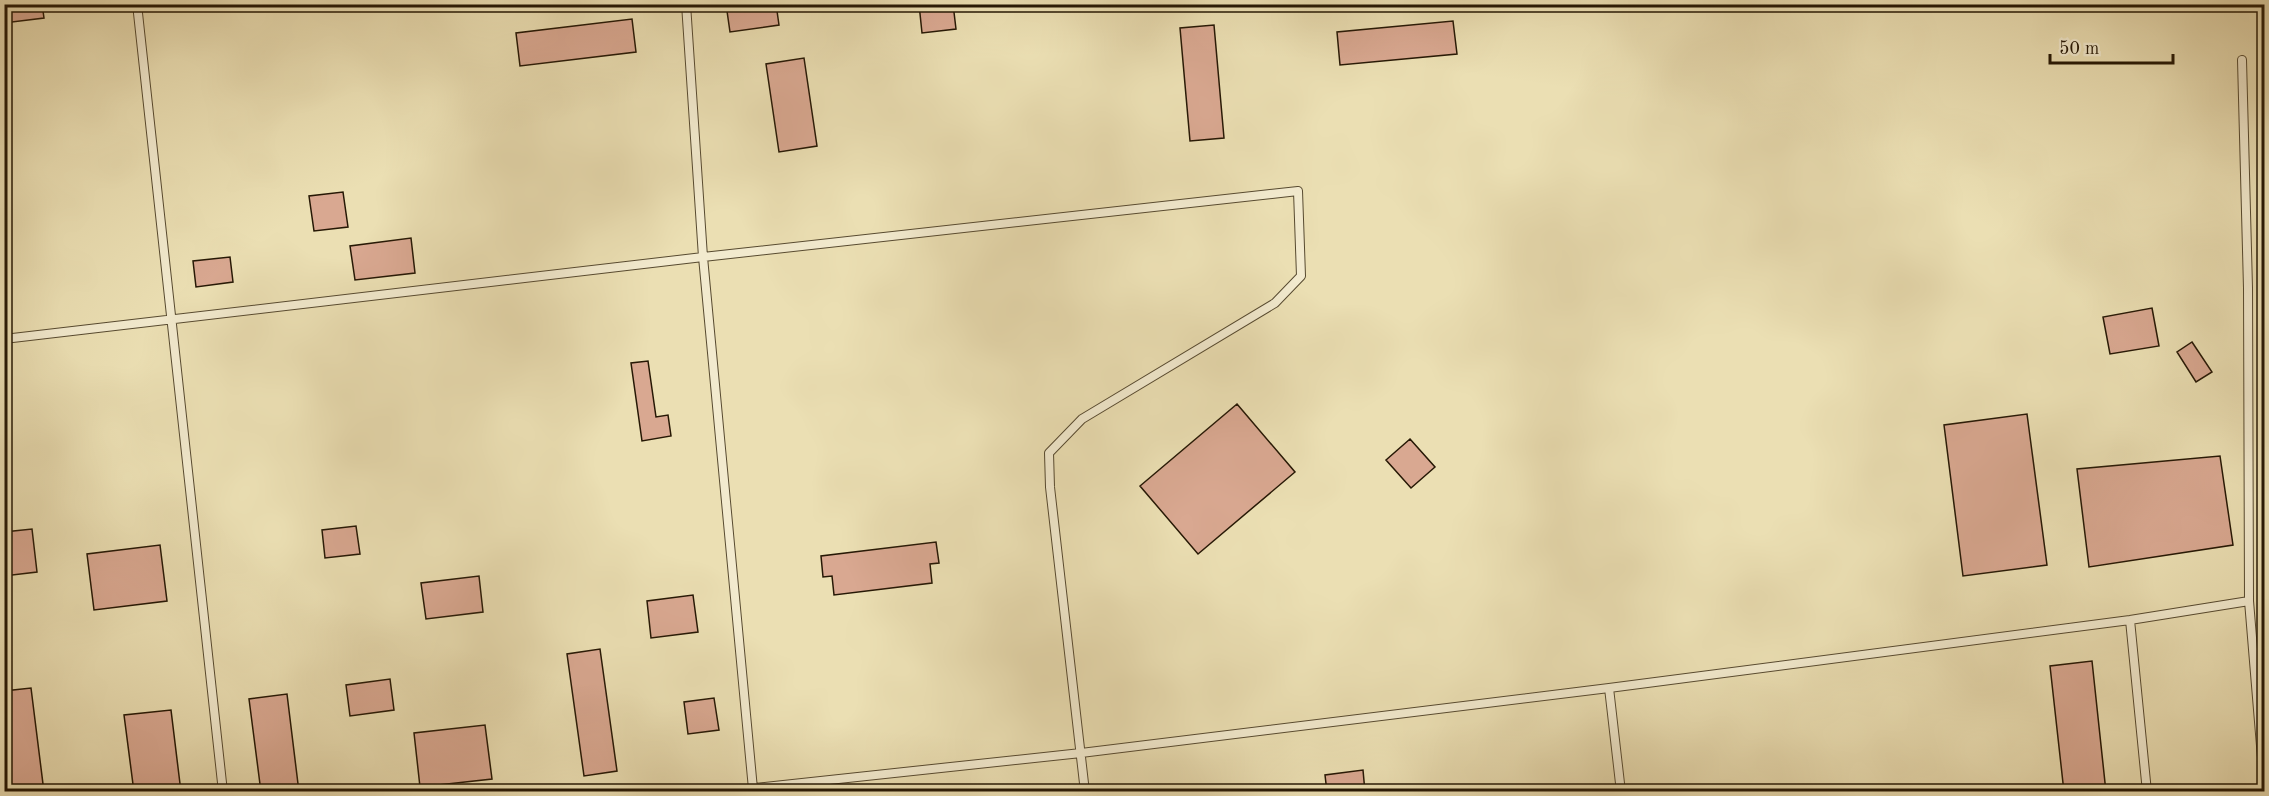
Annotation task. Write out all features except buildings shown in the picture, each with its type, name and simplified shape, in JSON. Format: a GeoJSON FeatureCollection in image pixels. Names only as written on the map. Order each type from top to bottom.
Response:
{"type":"FeatureCollection","features":[{"type":"Feature","properties":{"kind":"lane"},"geometry":{"type":"LineString","coordinates":[[137,4],[223,792]]}},
{"type":"Feature","properties":{"kind":"lane"},"geometry":{"type":"LineString","coordinates":[[686,4],[703,257],[753,789]]}},
{"type":"Feature","properties":{"kind":"lane"},"geometry":{"type":"LineString","coordinates":[[2242,60],[2248,288],[2249,601],[2265,782]]}},
{"type":"Feature","properties":{"kind":"lane"},"geometry":{"type":"LineString","coordinates":[[4,339],[1298,190],[1301,276],[1275,303],[1082,419],[1049,453],[1050,487],[1085,792]]}},
{"type":"Feature","properties":{"kind":"lane"},"geometry":{"type":"LineString","coordinates":[[717,792],[1081,753],[1609,688],[2130,620],[2249,601]]}},
{"type":"Feature","properties":{"kind":"lane"},"geometry":{"type":"LineString","coordinates":[[2130,620],[2147,792]]}},
{"type":"Feature","properties":{"kind":"lane"},"geometry":{"type":"LineString","coordinates":[[1609,688],[1621,792]]}}]}
